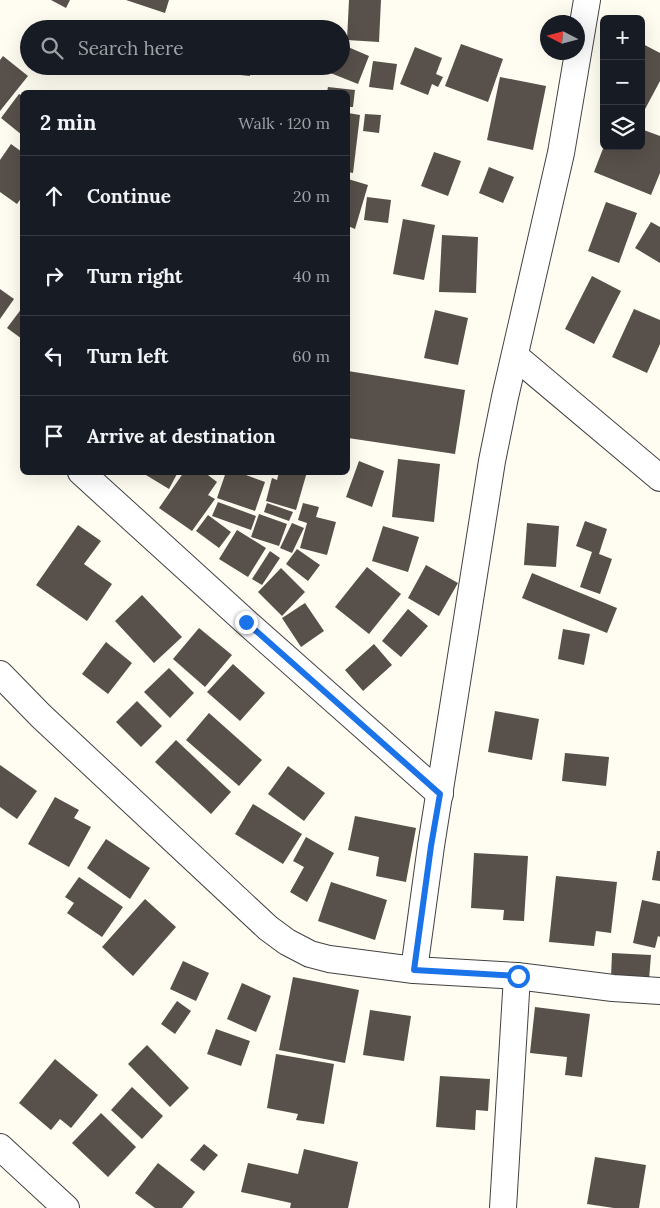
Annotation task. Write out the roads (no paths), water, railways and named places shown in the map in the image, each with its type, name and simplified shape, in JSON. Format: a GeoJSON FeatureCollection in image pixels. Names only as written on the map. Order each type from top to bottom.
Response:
{"type":"FeatureCollection","features":[{"type":"Feature","properties":{"kind":"street"},"geometry":{"type":"LineString","coordinates":[[414,970],[431,846],[492,461],[561,153],[587,0]]}},
{"type":"Feature","properties":{"kind":"street"},"geometry":{"type":"LineString","coordinates":[[515,356],[660,478]]}},
{"type":"Feature","properties":{"kind":"street"},"geometry":{"type":"LineString","coordinates":[[84,475],[440,794]]}},
{"type":"Feature","properties":{"kind":"street"},"geometry":{"type":"LineString","coordinates":[[0,674],[48,723],[268,928],[287,942],[310,954],[329,960],[414,970],[518,976],[613,988],[660,991]]}},
{"type":"Feature","properties":{"kind":"street"},"geometry":{"type":"LineString","coordinates":[[503,1208],[518,976]]}},
{"type":"Feature","properties":{"kind":"street"},"geometry":{"type":"LineString","coordinates":[[0,1147],[66,1208]]}}]}
